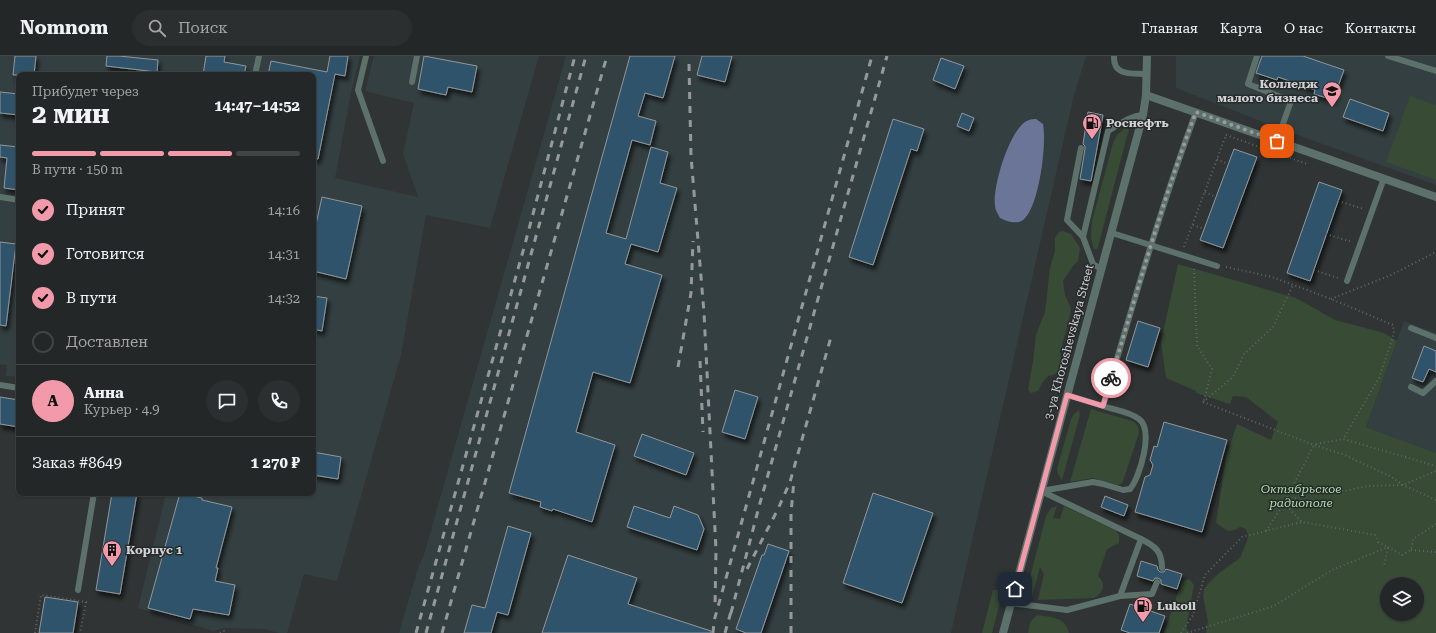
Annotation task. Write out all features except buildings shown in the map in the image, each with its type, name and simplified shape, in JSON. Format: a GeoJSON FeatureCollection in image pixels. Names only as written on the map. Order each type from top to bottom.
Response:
{"type":"FeatureCollection","features":[{"type":"Feature","properties":{"kind":"street","name":"3-ya Khoroshevskaya Street"},"geometry":{"type":"LineString","coordinates":[[1003,633],[1143,115],[1148,74],[1147,56]]}},
{"type":"Feature","properties":{"kind":"street"},"geometry":{"type":"LineString","coordinates":[[1146,95],[1436,197]]}},
{"type":"Feature","properties":{"kind":"lane"},"geometry":{"type":"LineString","coordinates":[[256,72],[259,56]]}},
{"type":"Feature","properties":{"kind":"lane"},"geometry":{"type":"LineString","coordinates":[[366,56],[358,90],[383,161]]}},
{"type":"Feature","properties":{"kind":"lane"},"geometry":{"type":"LineString","coordinates":[[412,82],[417,56]]}},
{"type":"Feature","properties":{"kind":"lane"},"geometry":{"type":"LineString","coordinates":[[1114,56],[1114,64],[1118,70],[1126,73],[1148,74]]}},
{"type":"Feature","properties":{"kind":"lane"},"geometry":{"type":"LineString","coordinates":[[1257,56],[1248,84],[1291,101],[1277,141]]}},
{"type":"Feature","properties":{"kind":"lane"},"geometry":{"type":"LineString","coordinates":[[1388,56],[1436,71]]}},
{"type":"Feature","properties":{"kind":"lane"},"geometry":{"type":"LineString","coordinates":[[1103,406],[1150,245],[1177,162],[1196,112]]}},
{"type":"Feature","properties":{"kind":"lane"},"geometry":{"type":"LineString","coordinates":[[1083,237],[1108,131],[1126,119],[1143,115]]}},
{"type":"Feature","properties":{"kind":"lane"},"geometry":{"type":"LineString","coordinates":[[1080,148],[1067,220],[1083,237],[1094,264],[1101,269]]}},
{"type":"Feature","properties":{"kind":"lane"},"geometry":{"type":"LineString","coordinates":[[1347,281],[1384,178]]}},
{"type":"Feature","properties":{"kind":"lane"},"geometry":{"type":"LineString","coordinates":[[0,197],[16,200]]}},
{"type":"Feature","properties":{"kind":"lane"},"geometry":{"type":"LineString","coordinates":[[1112,233],[1217,266]]}},
{"type":"Feature","properties":{"kind":"lane"},"geometry":{"type":"LineString","coordinates":[[1411,328],[1436,338]]}},
{"type":"Feature","properties":{"kind":"lane"},"geometry":{"type":"LineString","coordinates":[[1411,387],[1423,393],[1436,381]]}},
{"type":"Feature","properties":{"kind":"lane"},"geometry":{"type":"LineString","coordinates":[[0,385],[16,388]]}},
{"type":"Feature","properties":{"kind":"lane"},"geometry":{"type":"LineString","coordinates":[[1041,491],[1093,482],[1122,490],[1130,489],[1134,484],[1145,448],[1146,439],[1140,420],[1134,416],[1067,395]]}},
{"type":"Feature","properties":{"kind":"lane"},"geometry":{"type":"LineString","coordinates":[[1041,491],[1155,546],[1159,552],[1162,568]]}},
{"type":"Feature","properties":{"kind":"lane"},"geometry":{"type":"LineString","coordinates":[[78,590],[94,496]]}},
{"type":"Feature","properties":{"kind":"lane"},"geometry":{"type":"LineString","coordinates":[[1120,596],[1141,540]]}},
{"type":"Feature","properties":{"kind":"lane"},"geometry":{"type":"LineString","coordinates":[[1011,603],[1067,610],[1120,596],[1152,594],[1157,582]]}},
{"type":"Feature","properties":{"kind":"path"},"geometry":{"type":"LineString","coordinates":[[1181,255],[1230,124]]}},
{"type":"Feature","properties":{"kind":"path"},"geometry":{"type":"LineString","coordinates":[[1217,160],[1228,164]]}},
{"type":"Feature","properties":{"kind":"path"},"geometry":{"type":"LineString","coordinates":[[1205,192],[1216,197]]}},
{"type":"Feature","properties":{"kind":"path"},"geometry":{"type":"LineString","coordinates":[[1338,201],[1372,211]]}},
{"type":"Feature","properties":{"kind":"path"},"geometry":{"type":"LineString","coordinates":[[1193,225],[1204,229]]}},
{"type":"Feature","properties":{"kind":"path"},"geometry":{"type":"LineString","coordinates":[[1326,234],[1360,244]]}},
{"type":"Feature","properties":{"kind":"path"},"geometry":{"type":"LineString","coordinates":[[1331,299],[1391,275],[1436,252]]}},
{"type":"Feature","properties":{"kind":"path"},"geometry":{"type":"LineString","coordinates":[[1193,259],[1197,346],[1212,369],[1203,402]]}},
{"type":"Feature","properties":{"kind":"path"},"geometry":{"type":"LineString","coordinates":[[1217,266],[1272,277],[1331,299],[1393,325],[1394,334],[1379,378],[1343,439]]}},
{"type":"Feature","properties":{"kind":"path"},"geometry":{"type":"LineString","coordinates":[[1314,270],[1347,281]]}},
{"type":"Feature","properties":{"kind":"path"},"geometry":{"type":"LineString","coordinates":[[1203,402],[1233,377],[1244,354],[1273,327],[1293,285]]}},
{"type":"Feature","properties":{"kind":"path"},"geometry":{"type":"LineString","coordinates":[[1203,402],[1349,457],[1436,500]]}},
{"type":"Feature","properties":{"kind":"path"},"geometry":{"type":"LineString","coordinates":[[1314,445],[1343,439],[1436,466]]}},
{"type":"Feature","properties":{"kind":"path"},"geometry":{"type":"LineString","coordinates":[[1266,531],[1284,503],[1314,445]]}},
{"type":"Feature","properties":{"kind":"path"},"geometry":{"type":"LineString","coordinates":[[1284,503],[1310,492],[1345,491],[1368,486],[1403,485],[1436,471]]}},
{"type":"Feature","properties":{"kind":"path"},"geometry":{"type":"LineString","coordinates":[[1284,503],[1302,522]]}},
{"type":"Feature","properties":{"kind":"path"},"geometry":{"type":"LineString","coordinates":[[1181,633],[1193,615],[1205,576],[1242,537],[1302,522],[1375,535],[1378,542],[1402,555],[1411,550],[1436,552]]}},
{"type":"Feature","properties":{"kind":"path"},"geometry":{"type":"LineString","coordinates":[[1411,550],[1413,539],[1436,524]]}},
{"type":"Feature","properties":{"kind":"path"},"geometry":{"type":"LineString","coordinates":[[1384,566],[1388,547]]}},
{"type":"Feature","properties":{"kind":"path"},"geometry":{"type":"LineString","coordinates":[[1187,633],[1274,606],[1332,570],[1388,547]]}},
{"type":"Feature","properties":{"kind":"path"},"geometry":{"type":"LineString","coordinates":[[35,633],[41,595],[86,602],[80,633]]}},
{"type":"Feature","properties":{"kind":"path"},"geometry":{"type":"LineString","coordinates":[[220,633],[224,631],[225,633]]}},
{"type":"Feature","properties":{"kind":"shaded area"},"geometry":{"type":"Polygon","coordinates":[[[0,56],[360,56],[351,93],[335,178],[418,197],[403,154],[414,103],[365,91],[374,56],[539,56],[490,228],[426,215],[401,355],[337,581],[304,574],[287,633],[279,633],[264,629],[225,628],[213,631],[138,608],[165,496],[316,496],[316,72],[16,72],[16,377],[6,376],[7,365],[0,364],[0,56]]]}},
{"type":"Feature","properties":{"kind":"shaded area"},"geometry":{"type":"Polygon","coordinates":[[[566,56],[1086,56],[1073,99],[951,633],[399,633],[419,565],[423,558],[566,56]]]}},
{"type":"Feature","properties":{"kind":"shaded area","name":"Колледж малого бизнеса"},"geometry":{"type":"Polygon","coordinates":[[[1176,56],[1436,56],[1436,185],[1281,129],[1176,88],[1176,56]]]}},
{"type":"Feature","properties":{"kind":"shaded area"},"geometry":{"type":"Polygon","coordinates":[[[1404,321],[1436,333],[1436,453],[1366,427],[1404,321]]]}},
{"type":"Feature","properties":{"kind":"green space"},"geometry":{"type":"Polygon","coordinates":[[[1410,96],[1436,105],[1436,180],[1386,162],[1410,96]]]}},
{"type":"Feature","properties":{"kind":"green space"},"geometry":{"type":"Polygon","coordinates":[[[1125,128],[1129,130],[1098,247],[1097,249],[1094,249],[1091,236],[1092,221],[1113,143],[1117,135],[1125,128]]]}},
{"type":"Feature","properties":{"kind":"green space"},"geometry":{"type":"Polygon","coordinates":[[[1063,231],[1071,234],[1080,248],[1078,261],[1063,281],[1065,295],[1071,308],[1060,352],[1061,362],[1058,372],[1048,376],[1038,391],[1031,393],[1028,390],[1036,335],[1045,312],[1050,268],[1055,251],[1055,238],[1059,232],[1063,231]]]}},
{"type":"Feature","properties":{"kind":"green space","name":"Октябрьское радиополе"},"geometry":{"type":"Polygon","coordinates":[[[1178,264],[1296,298],[1335,320],[1384,333],[1397,341],[1366,427],[1436,453],[1436,633],[1206,633],[1208,621],[1203,596],[1204,589],[1219,573],[1240,558],[1248,535],[1246,529],[1240,527],[1235,530],[1228,531],[1216,523],[1226,457],[1237,424],[1271,440],[1278,422],[1246,397],[1233,396],[1230,404],[1196,393],[1196,391],[1166,378],[1161,342],[1178,264]]]}},
{"type":"Feature","properties":{"kind":"green space"},"geometry":{"type":"Polygon","coordinates":[[[1091,409],[1132,421],[1138,427],[1139,433],[1121,484],[1117,485],[1093,478],[1070,482],[1091,409]]]}},
{"type":"Feature","properties":{"kind":"green space"},"geometry":{"type":"Polygon","coordinates":[[[1079,410],[1080,415],[1062,480],[1057,469],[1071,419],[1079,410]]]}},
{"type":"Feature","properties":{"kind":"green space"},"geometry":{"type":"Polygon","coordinates":[[[1057,506],[1053,518],[1060,519],[1064,506],[1115,530],[1119,535],[1119,543],[1107,549],[1098,576],[1101,579],[1103,588],[1100,594],[1094,598],[1038,600],[1044,574],[1040,567],[1032,598],[1028,594],[1028,585],[1046,516],[1051,508],[1057,506]]]}},
{"type":"Feature","properties":{"kind":"green space"},"geometry":{"type":"Polygon","coordinates":[[[1189,579],[1194,585],[1186,628],[1190,633],[1164,633],[1182,581],[1189,579]]]}},
{"type":"Feature","properties":{"kind":"green space"},"geometry":{"type":"Polygon","coordinates":[[[993,590],[1003,590],[992,633],[982,633],[993,590]]]}},
{"type":"Feature","properties":{"kind":"green space"},"geometry":{"type":"Polygon","coordinates":[[[1037,615],[1052,617],[1061,621],[1065,624],[1069,633],[1028,633],[1030,622],[1037,615]]]}},
{"type":"Feature","properties":{"kind":"water"},"geometry":{"type":"Polygon","coordinates":[[[1036,119],[1043,124],[1044,133],[1043,160],[1037,190],[1029,213],[1023,220],[1017,222],[1008,221],[1000,218],[995,208],[996,186],[999,172],[1015,133],[1022,125],[1030,120],[1036,119]]]}},
{"type":"Feature","properties":{"kind":"railway"},"geometry":{"type":"LineString","coordinates":[[416,633],[525,244],[575,56]]}},
{"type":"Feature","properties":{"kind":"railway"},"geometry":{"type":"LineString","coordinates":[[426,633],[586,56]]}},
{"type":"Feature","properties":{"kind":"railway"},"geometry":{"type":"LineString","coordinates":[[442,633],[607,56]]}},
{"type":"Feature","properties":{"kind":"railway"},"geometry":{"type":"LineString","coordinates":[[713,633],[714,621],[872,56]]}},
{"type":"Feature","properties":{"kind":"railway"},"geometry":{"type":"LineString","coordinates":[[731,613],[760,503],[887,56]]}},
{"type":"Feature","properties":{"kind":"railway"},"geometry":{"type":"LineString","coordinates":[[689,64],[691,156],[704,313],[716,550],[715,607]]}},
{"type":"Feature","properties":{"kind":"railway"},"geometry":{"type":"LineString","coordinates":[[678,367],[691,293],[693,241]]}},
{"type":"Feature","properties":{"kind":"railway"},"geometry":{"type":"LineString","coordinates":[[747,569],[778,509],[790,482],[831,337]]}},
{"type":"Feature","properties":{"kind":"railway"},"geometry":{"type":"LineString","coordinates":[[700,361],[703,432]]}},
{"type":"Feature","properties":{"kind":"railway"},"geometry":{"type":"LineString","coordinates":[[791,633],[791,513],[794,480]]}},
{"type":"Feature","properties":{"kind":"railway"},"geometry":{"type":"LineString","coordinates":[[725,633],[732,608]]}},
{"type":"Feature","properties":{"kind":"way so far"},"geometry":{"type":"LineString","coordinates":[[1111,378],[1150,245],[1177,162],[1196,112],[1277,141]]}},
{"type":"Feature","properties":{"kind":"place","name":"Колледж малого бизнеса"},"geometry":{"type":"Point","coordinates":[1332,108]}},
{"type":"Feature","properties":{"kind":"place","name":"Роснефть"},"geometry":{"type":"Point","coordinates":[1092,140]}},
{"type":"Feature","properties":{"kind":"place","name":"Корпус 1"},"geometry":{"type":"Point","coordinates":[112,567]}},
{"type":"Feature","properties":{"kind":"place","name":"Lukoil"},"geometry":{"type":"Point","coordinates":[1143,623]}},
{"type":"Feature","properties":{"kind":"route"},"geometry":{"type":"LineString","coordinates":[[1015,589],[1067,395],[1103,406],[1111,378]]}}]}
